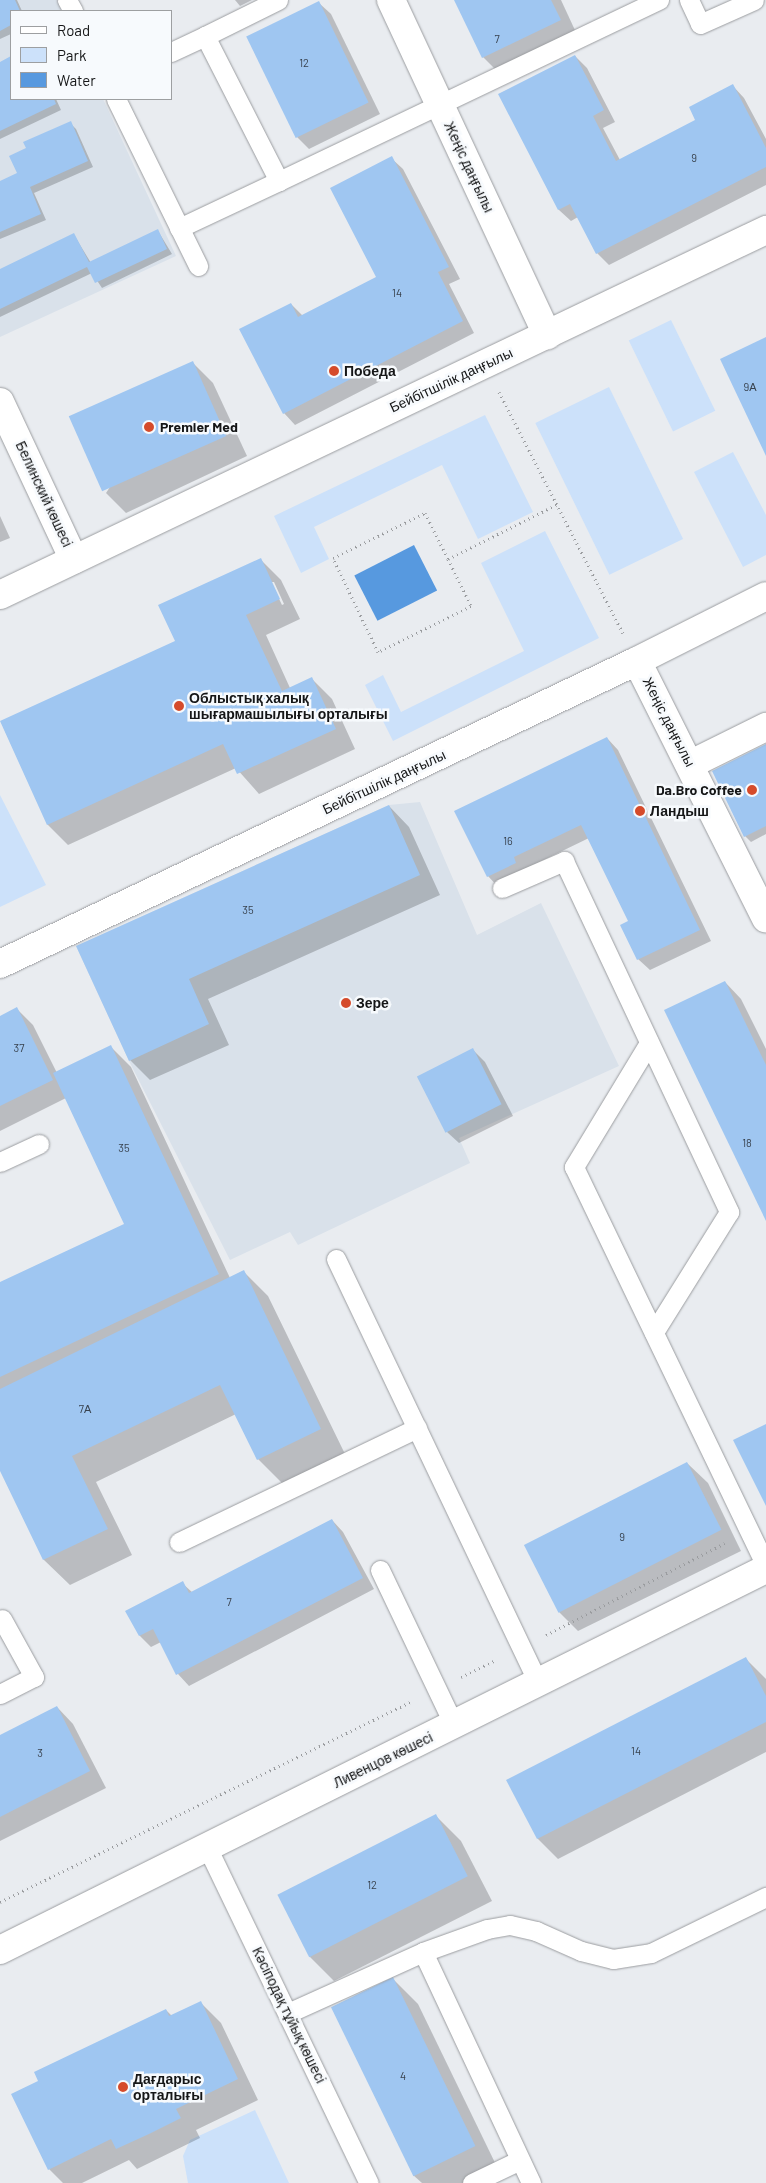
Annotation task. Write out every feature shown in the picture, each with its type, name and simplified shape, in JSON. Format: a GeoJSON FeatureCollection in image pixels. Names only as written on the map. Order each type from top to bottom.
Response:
{"type":"FeatureCollection","features":[{"type":"Feature","properties":{"kind":"street","name":"Жеңіс даңғылы"},"geometry":{"type":"LineString","coordinates":[[391,0],[546,334]]}},
{"type":"Feature","properties":{"kind":"street","name":"Бейбітшілік даңғылы"},"geometry":{"type":"LineString","coordinates":[[0,595],[766,230]]}},
{"type":"Feature","properties":{"kind":"street","name":"Белинский көшесі"},"geometry":{"type":"LineString","coordinates":[[0,402],[74,560]]}},
{"type":"Feature","properties":{"kind":"street","name":"Бейбітшілік даңғылы"},"geometry":{"type":"LineString","coordinates":[[0,964],[637,661],[766,596]]}},
{"type":"Feature","properties":{"kind":"street","name":"Жеңіс даңғылы"},"geometry":{"type":"LineString","coordinates":[[637,661],[691,764],[766,919]]}},
{"type":"Feature","properties":{"kind":"street"},"geometry":{"type":"LineString","coordinates":[[691,764],[766,727]]}},
{"type":"Feature","properties":{"kind":"street","name":"Ливенцов көшесі"},"geometry":{"type":"LineString","coordinates":[[0,1950],[766,1568]]}},
{"type":"Feature","properties":{"kind":"lane"},"geometry":{"type":"LineString","coordinates":[[172,52],[278,0]]}},
{"type":"Feature","properties":{"kind":"lane"},"geometry":{"type":"LineString","coordinates":[[180,228],[441,107],[659,0]]}},
{"type":"Feature","properties":{"kind":"lane"},"geometry":{"type":"LineString","coordinates":[[688,0],[700,24],[754,0]]}},
{"type":"Feature","properties":{"kind":"lane"},"geometry":{"type":"LineString","coordinates":[[205,36],[279,181]]}},
{"type":"Feature","properties":{"kind":"lane"},"geometry":{"type":"LineString","coordinates":[[116,100],[198,266]]}},
{"type":"Feature","properties":{"kind":"lane"},"geometry":{"type":"LineString","coordinates":[[502,888],[564,861],[729,1212],[654,1332]]}},
{"type":"Feature","properties":{"kind":"lane"},"geometry":{"type":"LineString","coordinates":[[649,1042],[574,1167],[766,1568]]}},
{"type":"Feature","properties":{"kind":"lane"},"geometry":{"type":"LineString","coordinates":[[0,1162],[39,1144]]}},
{"type":"Feature","properties":{"kind":"lane"},"geometry":{"type":"LineString","coordinates":[[336,1258],[538,1683]]}},
{"type":"Feature","properties":{"kind":"lane"},"geometry":{"type":"LineString","coordinates":[[180,1542],[416,1428]]}},
{"type":"Feature","properties":{"kind":"lane"},"geometry":{"type":"LineString","coordinates":[[380,1570],[454,1725]]}},
{"type":"Feature","properties":{"kind":"lane"},"geometry":{"type":"LineString","coordinates":[[0,1694],[34,1677],[2,1619]]}},
{"type":"Feature","properties":{"kind":"lane","name":"Кәсіподақ тұйық көшесі"},"geometry":{"type":"LineString","coordinates":[[207,1847],[369,2183]]}},
{"type":"Feature","properties":{"kind":"lane"},"geometry":{"type":"LineString","coordinates":[[288,2013],[423,1952],[487,1929],[510,1925],[612,1959],[651,1953],[766,1897]]}},
{"type":"Feature","properties":{"kind":"lane"},"geometry":{"type":"LineString","coordinates":[[423,1952],[531,2183]]}},
{"type":"Feature","properties":{"kind":"lane"},"geometry":{"type":"LineString","coordinates":[[472,2183],[520,2160]]}},
{"type":"Feature","properties":{"kind":"path"},"geometry":{"type":"LineString","coordinates":[[483,364],[637,661]]}},
{"type":"Feature","properties":{"kind":"path"},"geometry":{"type":"LineString","coordinates":[[448,559],[556,505]]}},
{"type":"Feature","properties":{"kind":"path"},"geometry":{"type":"LineString","coordinates":[[425,513],[448,559],[471,606],[378,652],[333,558],[425,513]]}},
{"type":"Feature","properties":{"kind":"path"},"geometry":{"type":"LineString","coordinates":[[0,1902],[521,1648],[749,1530]]}},
{"type":"Feature","properties":{"kind":"shaded area"},"geometry":{"type":"Polygon","coordinates":[[[0,0],[57,0],[62,10],[10,10],[10,100],[103,100],[176,256],[0,337],[0,0]]]}},
{"type":"Feature","properties":{"kind":"shaded area","name":"Зере"},"geometry":{"type":"Polygon","coordinates":[[[420,802],[477,935],[541,903],[619,1066],[459,1138],[470,1163],[298,1245],[290,1232],[230,1260],[129,1061],[76,946],[389,805],[420,802]]]}},
{"type":"Feature","properties":{"kind":"green space"},"geometry":{"type":"Polygon","coordinates":[[[671,320],[715,411],[673,431],[629,341],[671,320]]]}},
{"type":"Feature","properties":{"kind":"green space"},"geometry":{"type":"Polygon","coordinates":[[[609,387],[683,539],[609,575],[535,423],[609,387]]]}},
{"type":"Feature","properties":{"kind":"green space"},"geometry":{"type":"Polygon","coordinates":[[[485,415],[533,512],[478,539],[442,465],[314,527],[329,559],[301,573],[274,516],[485,415]]]}},
{"type":"Feature","properties":{"kind":"green space"},"geometry":{"type":"Polygon","coordinates":[[[733,452],[766,515],[766,555],[743,567],[694,472],[733,452]]]}},
{"type":"Feature","properties":{"kind":"green space"},"geometry":{"type":"Polygon","coordinates":[[[545,531],[599,638],[393,741],[365,685],[383,675],[401,712],[524,651],[481,563],[545,531]]]}},
{"type":"Feature","properties":{"kind":"green space"},"geometry":{"type":"Polygon","coordinates":[[[0,795],[46,885],[0,907],[0,795]]]}},
{"type":"Feature","properties":{"kind":"green space"},"geometry":{"type":"Polygon","coordinates":[[[255,2110],[289,2183],[188,2183],[183,2156],[190,2140],[255,2110]]]}},
{"type":"Feature","properties":{"kind":"water"},"geometry":{"type":"Polygon","coordinates":[[[414,545],[437,590],[377,621],[354,575],[414,545]]]}},
{"type":"Feature","properties":{"kind":"building"},"geometry":{"type":"Polygon","coordinates":[[[0,0],[15,0],[20,10],[10,10],[10,26],[0,31],[0,0]]]}},
{"type":"Feature","properties":{"kind":"building"},"geometry":{"type":"Polygon","coordinates":[[[454,0],[551,0],[561,20],[482,58],[454,0]]]}},
{"type":"Feature","properties":{"kind":"building"},"geometry":{"type":"Polygon","coordinates":[[[319,1],[369,103],[296,138],[246,37],[319,1]]]}},
{"type":"Feature","properties":{"kind":"building"},"geometry":{"type":"Polygon","coordinates":[[[575,55],[604,110],[593,116],[616,161],[695,120],[689,107],[733,84],[766,148],[766,167],[596,254],[570,204],[558,210],[498,94],[575,55]]]}},
{"type":"Feature","properties":{"kind":"building"},"geometry":{"type":"Polygon","coordinates":[[[10,57],[10,100],[54,100],[56,104],[0,131],[0,62],[10,57]]]}},
{"type":"Feature","properties":{"kind":"building"},"geometry":{"type":"Polygon","coordinates":[[[71,121],[88,161],[30,187],[41,214],[0,232],[0,181],[17,173],[9,156],[26,148],[23,142],[71,121]]]}},
{"type":"Feature","properties":{"kind":"building"},"geometry":{"type":"Polygon","coordinates":[[[392,156],[449,267],[438,272],[463,321],[283,414],[239,329],[291,303],[298,317],[376,277],[330,188],[392,156]]]}},
{"type":"Feature","properties":{"kind":"building"},"geometry":{"type":"Polygon","coordinates":[[[158,229],[167,249],[95,283],[87,267],[0,309],[0,269],[74,233],[89,262],[158,229]]]}},
{"type":"Feature","properties":{"kind":"building"},"geometry":{"type":"Polygon","coordinates":[[[766,337],[766,456],[720,359],[766,337]]]}},
{"type":"Feature","properties":{"kind":"building","name":"Premier Med"},"geometry":{"type":"Polygon","coordinates":[[[193,361],[226,436],[102,491],[69,416],[193,361]]]}},
{"type":"Feature","properties":{"kind":"building","name":"Облыстық халық шығармашылығы орталығы"},"geometry":{"type":"Polygon","coordinates":[[[261,558],[280,599],[246,615],[282,691],[312,677],[336,729],[237,774],[223,744],[47,825],[0,721],[175,641],[158,605],[261,558]]]}},
{"type":"Feature","properties":{"kind":"building"},"geometry":{"type":"Polygon","coordinates":[[[607,737],[700,930],[637,960],[620,925],[628,921],[581,825],[514,857],[516,863],[487,877],[454,811],[607,737]]]}},
{"type":"Feature","properties":{"kind":"building"},"geometry":{"type":"Polygon","coordinates":[[[766,744],[766,826],[744,837],[712,771],[766,744]]]}},
{"type":"Feature","properties":{"kind":"building"},"geometry":{"type":"Polygon","coordinates":[[[389,805],[420,875],[189,979],[209,1024],[129,1061],[76,946],[389,805]]]}},
{"type":"Feature","properties":{"kind":"building"},"geometry":{"type":"Polygon","coordinates":[[[725,981],[766,1065],[766,1221],[664,1010],[725,981]]]}},
{"type":"Feature","properties":{"kind":"building"},"geometry":{"type":"Polygon","coordinates":[[[17,1007],[53,1080],[0,1106],[0,1016],[17,1007]]]}},
{"type":"Feature","properties":{"kind":"building"},"geometry":{"type":"Polygon","coordinates":[[[111,1045],[219,1274],[0,1377],[0,1282],[124,1224],[53,1073],[111,1045]]]}},
{"type":"Feature","properties":{"kind":"building"},"geometry":{"type":"Polygon","coordinates":[[[473,1048],[502,1104],[445,1133],[417,1077],[473,1048]]]}},
{"type":"Feature","properties":{"kind":"building"},"geometry":{"type":"Polygon","coordinates":[[[244,1270],[321,1429],[257,1460],[220,1385],[72,1456],[108,1529],[43,1560],[0,1471],[0,1389],[244,1270]]]}},
{"type":"Feature","properties":{"kind":"building"},"geometry":{"type":"Polygon","coordinates":[[[766,1424],[766,1506],[733,1440],[766,1424]]]}},
{"type":"Feature","properties":{"kind":"building"},"geometry":{"type":"Polygon","coordinates":[[[687,1462],[722,1530],[558,1613],[524,1545],[687,1462]]]}},
{"type":"Feature","properties":{"kind":"building"},"geometry":{"type":"Polygon","coordinates":[[[332,1519],[363,1578],[176,1675],[153,1629],[139,1636],[125,1611],[183,1581],[189,1593],[332,1519]]]}},
{"type":"Feature","properties":{"kind":"building"},"geometry":{"type":"Polygon","coordinates":[[[746,1657],[766,1696],[766,1722],[537,1839],[506,1780],[746,1657]]]}},
{"type":"Feature","properties":{"kind":"building"},"geometry":{"type":"Polygon","coordinates":[[[57,1706],[90,1771],[0,1817],[0,1735],[57,1706]]]}},
{"type":"Feature","properties":{"kind":"building"},"geometry":{"type":"Polygon","coordinates":[[[436,1814],[468,1876],[309,1957],[277,1895],[436,1814]]]}},
{"type":"Feature","properties":{"kind":"building"},"geometry":{"type":"Polygon","coordinates":[[[393,1977],[475,2146],[413,2176],[331,2007],[393,1977]]]}},
{"type":"Feature","properties":{"kind":"building","name":"Дағдарыс орталығы"},"geometry":{"type":"Polygon","coordinates":[[[201,2001],[238,2079],[176,2109],[181,2118],[149,2134],[116,2149],[111,2139],[48,2170],[11,2094],[38,2081],[34,2072],[166,2009],[169,2016],[201,2001]]]}},
{"type":"Feature","properties":{"kind":"place","name":"Победа"},"geometry":{"type":"Point","coordinates":[334,371]}},
{"type":"Feature","properties":{"kind":"place","name":"Premier Med"},"geometry":{"type":"Point","coordinates":[149,427]}},
{"type":"Feature","properties":{"kind":"place","name":"Облыстық халық шығармашылығы орталығы"},"geometry":{"type":"Point","coordinates":[179,706]}},
{"type":"Feature","properties":{"kind":"place","name":"Da.Bro Coffee"},"geometry":{"type":"Point","coordinates":[752,790]}},
{"type":"Feature","properties":{"kind":"place","name":"Ландыш"},"geometry":{"type":"Point","coordinates":[640,811]}},
{"type":"Feature","properties":{"kind":"place","name":"Зере"},"geometry":{"type":"Point","coordinates":[346,1003]}},
{"type":"Feature","properties":{"kind":"place","name":"Дағдарыс орталығы"},"geometry":{"type":"Point","coordinates":[123,2087]}}]}
